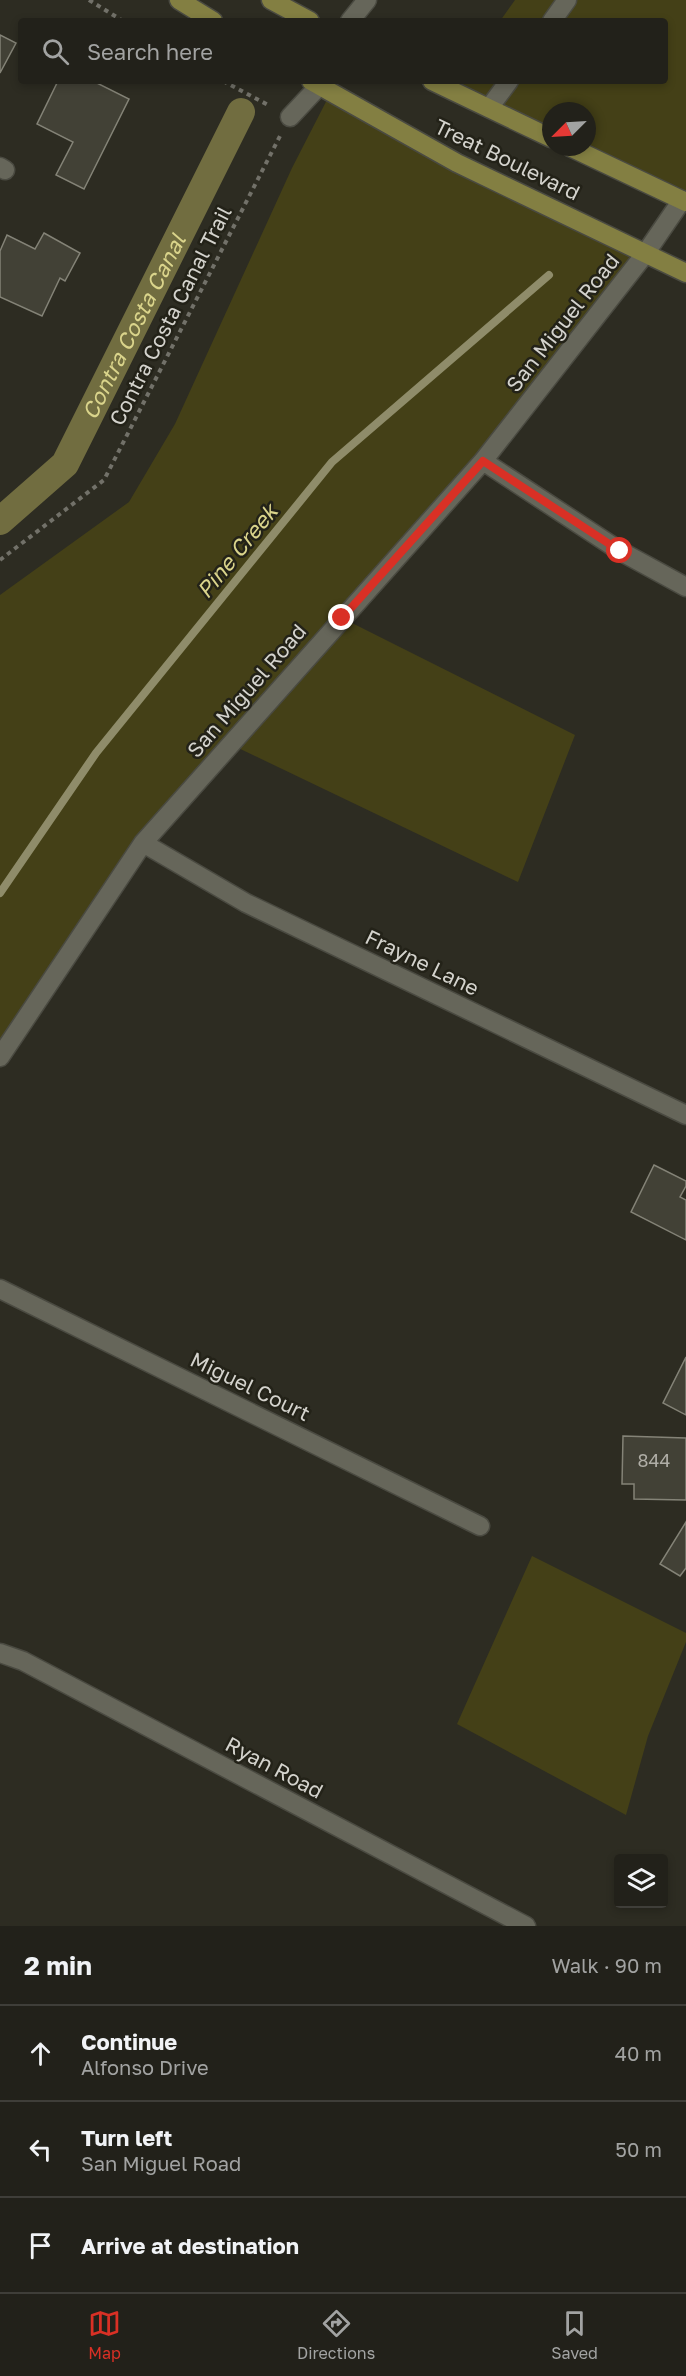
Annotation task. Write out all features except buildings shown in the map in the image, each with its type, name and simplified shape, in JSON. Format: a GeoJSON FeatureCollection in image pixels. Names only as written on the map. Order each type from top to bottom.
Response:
{"type":"FeatureCollection","features":[{"type":"Feature","properties":{"kind":"main road"},"geometry":{"type":"LineString","coordinates":[[179,0],[208,18]]}},
{"type":"Feature","properties":{"kind":"main road"},"geometry":{"type":"LineString","coordinates":[[272,0],[305,18]]}},
{"type":"Feature","properties":{"kind":"main road","name":"Treat Boulevard"},"geometry":{"type":"LineString","coordinates":[[319,84],[457,163],[686,273]]}},
{"type":"Feature","properties":{"kind":"main road","name":"Treat Boulevard"},"geometry":{"type":"LineString","coordinates":[[438,84],[542,134]]}},
{"type":"Feature","properties":{"kind":"main road","name":"Treat Boulevard"},"geometry":{"type":"LineString","coordinates":[[589,156],[684,201]]}},
{"type":"Feature","properties":{"kind":"street"},"geometry":{"type":"LineString","coordinates":[[352,18],[367,0]]}},
{"type":"Feature","properties":{"kind":"street"},"geometry":{"type":"LineString","coordinates":[[554,18],[567,0]]}},
{"type":"Feature","properties":{"kind":"street"},"geometry":{"type":"LineString","coordinates":[[290,117],[316,84]]}},
{"type":"Feature","properties":{"kind":"street"},"geometry":{"type":"LineString","coordinates":[[489,108],[507,84]]}},
{"type":"Feature","properties":{"kind":"street","name":"San Miguel Road"},"geometry":{"type":"LineString","coordinates":[[0,1057],[142,843],[483,461],[684,201]]}},
{"type":"Feature","properties":{"kind":"street"},"geometry":{"type":"LineString","coordinates":[[483,461],[620,551],[686,587]]}},
{"type":"Feature","properties":{"kind":"street","name":"Frayne Lane"},"geometry":{"type":"LineString","coordinates":[[142,843],[246,903],[686,1116]]}},
{"type":"Feature","properties":{"kind":"street","name":"Miguel Court"},"geometry":{"type":"LineString","coordinates":[[0,1289],[480,1526]]}},
{"type":"Feature","properties":{"kind":"street","name":"Ryan Road"},"geometry":{"type":"LineString","coordinates":[[0,1653],[23,1661],[526,1926]]}},
{"type":"Feature","properties":{"kind":"path"},"geometry":{"type":"LineString","coordinates":[[89,0],[118,18]]}},
{"type":"Feature","properties":{"kind":"path"},"geometry":{"type":"LineString","coordinates":[[229,84],[290,117]]}},
{"type":"Feature","properties":{"kind":"path","name":"Contra Costa Canal Trail"},"geometry":{"type":"LineString","coordinates":[[0,560],[104,480],[290,117]]}},
{"type":"Feature","properties":{"kind":"shaded area"},"geometry":{"type":"Polygon","coordinates":[[[515,0],[686,0],[686,202],[596,152],[596,102],[542,102],[542,134],[450,89],[454,84],[668,84],[668,18],[502,18],[515,0]]]}},
{"type":"Feature","properties":{"kind":"shaded area"},"geometry":{"type":"Polygon","coordinates":[[[331,92],[645,254],[342,618],[575,735],[518,882],[230,744],[143,843],[0,1057],[0,595],[129,502],[175,424],[292,168],[331,92]]]}},
{"type":"Feature","properties":{"kind":"shaded area"},"geometry":{"type":"Polygon","coordinates":[[[532,1556],[686,1633],[686,1642],[648,1736],[626,1815],[457,1724],[532,1556]]]}},
{"type":"Feature","properties":{"kind":"waterway","name":"Contra Costa Canal"},"geometry":{"type":"LineString","coordinates":[[0,521],[65,464],[241,112]]}},
{"type":"Feature","properties":{"kind":"waterway","name":"Pine Creek"},"geometry":{"type":"LineString","coordinates":[[0,893],[96,753],[332,462],[549,275]]}},
{"type":"Feature","properties":{"kind":"route"},"geometry":{"type":"LineString","coordinates":[[342,618],[483,461],[620,551]]}}]}
